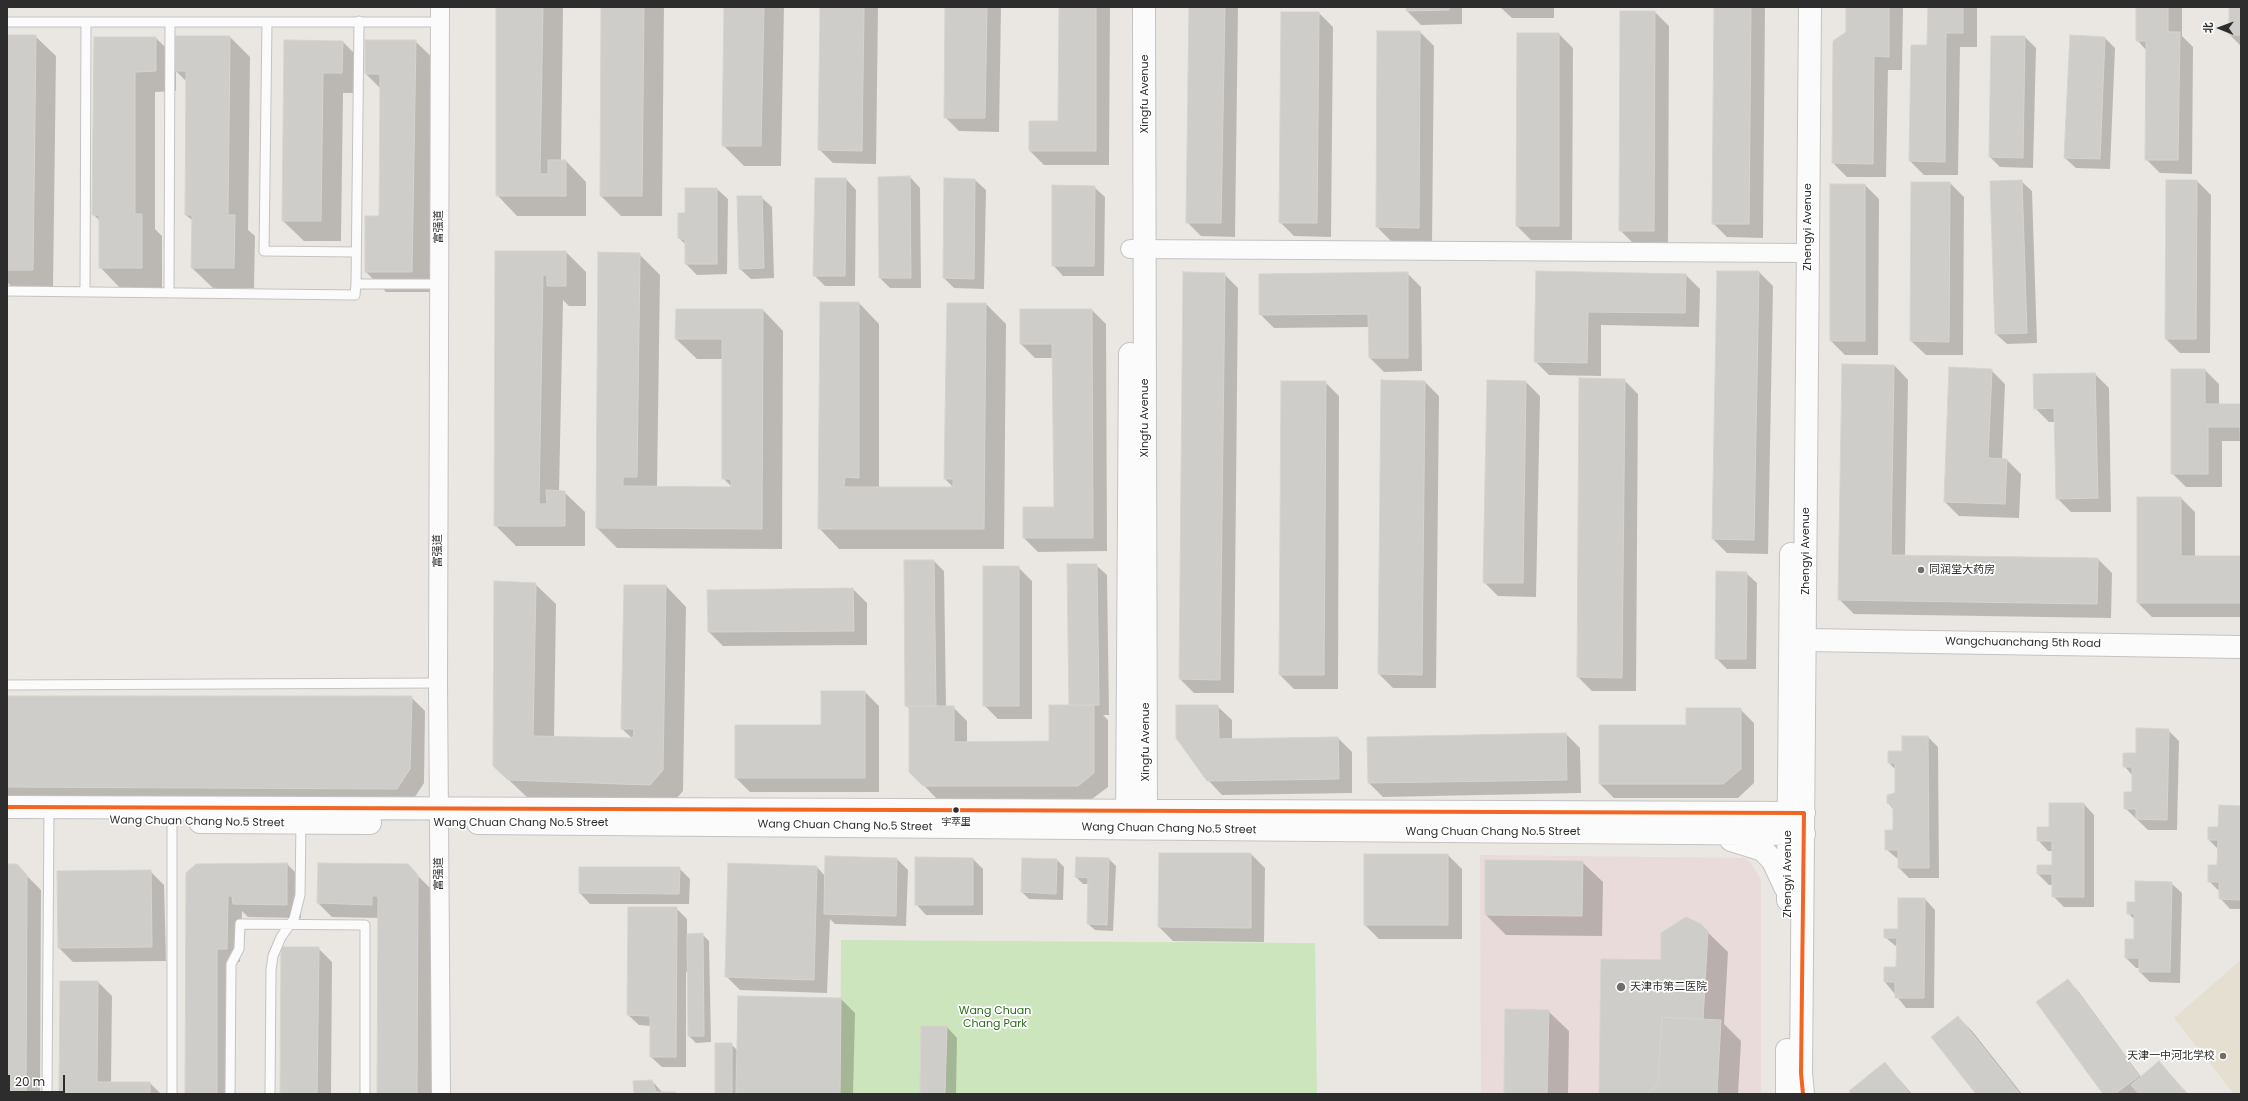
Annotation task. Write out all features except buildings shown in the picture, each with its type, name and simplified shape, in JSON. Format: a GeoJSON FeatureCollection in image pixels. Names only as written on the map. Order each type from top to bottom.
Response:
{"type":"FeatureCollection","features":[{"type":"Feature","properties":{"kind":"street","name":"Xingfu Avenue"},"geometry":{"type":"LineString","coordinates":[[1130,7],[1138,249]]}},
{"type":"Feature","properties":{"kind":"street","name":"Xingfu Avenue"},"geometry":{"type":"LineString","coordinates":[[1137,820],[1138,249],[1144,7]]}},
{"type":"Feature","properties":{"kind":"street","name":"Zhengyi Avenue"},"geometry":{"type":"LineString","coordinates":[[1787,1094],[1796,823],[1806,640],[1796,7]]}},
{"type":"Feature","properties":{"kind":"street","name":"Zhengyi Avenue"},"geometry":{"type":"LineString","coordinates":[[1803,1094],[1801,1073],[1796,823],[1801,254],[1810,7]]}},
{"type":"Feature","properties":{"kind":"street","name":"富强道"},"geometry":{"type":"LineString","coordinates":[[440,14],[438,683],[440,1094]]}},
{"type":"Feature","properties":{"kind":"street"},"geometry":{"type":"LineString","coordinates":[[1138,249],[1801,254]]}},
{"type":"Feature","properties":{"kind":"street","name":"Wangchuanchang 5th Road"},"geometry":{"type":"LineString","coordinates":[[1806,640],[2241,647]]}},
{"type":"Feature","properties":{"kind":"street","name":"Wang Chuan Chang No.5 Street"},"geometry":{"type":"LineString","coordinates":[[7,807],[49,814],[1796,823]]}},
{"type":"Feature","properties":{"kind":"street","name":"Wang Chuan Chang No.5 Street"},"geometry":{"type":"LineString","coordinates":[[7,821],[49,814]]}},
{"type":"Feature","properties":{"kind":"street"},"geometry":{"type":"LineString","coordinates":[[1723,830],[1764,850],[1778,869],[1795,898]]}},
{"type":"Feature","properties":{"kind":"lane"},"geometry":{"type":"LineString","coordinates":[[7,22],[359,22],[440,14]]}},
{"type":"Feature","properties":{"kind":"lane"},"geometry":{"type":"LineString","coordinates":[[85,292],[86,22]]}},
{"type":"Feature","properties":{"kind":"lane"},"geometry":{"type":"LineString","coordinates":[[169,293],[170,22]]}},
{"type":"Feature","properties":{"kind":"lane"},"geometry":{"type":"LineString","coordinates":[[267,22],[264,251],[356,252]]}},
{"type":"Feature","properties":{"kind":"lane"},"geometry":{"type":"LineString","coordinates":[[7,291],[355,295],[359,22]]}},
{"type":"Feature","properties":{"kind":"lane"},"geometry":{"type":"LineString","coordinates":[[356,284],[439,284]]}},
{"type":"Feature","properties":{"kind":"lane"},"geometry":{"type":"LineString","coordinates":[[7,686],[438,683]]}},
{"type":"Feature","properties":{"kind":"lane"},"geometry":{"type":"LineString","coordinates":[[47,1094],[49,814]]}},
{"type":"Feature","properties":{"kind":"lane"},"geometry":{"type":"LineString","coordinates":[[172,814],[172,1094]]}},
{"type":"Feature","properties":{"kind":"lane"},"geometry":{"type":"LineString","coordinates":[[270,1094],[271,970],[273,956],[281,937],[294,918],[300,895],[302,815]]}},
{"type":"Feature","properties":{"kind":"lane"},"geometry":{"type":"LineString","coordinates":[[230,1094],[231,964],[239,949],[240,924],[365,925],[365,1094]]}},
{"type":"Feature","properties":{"kind":"shaded area","name":"天津市第二医院"},"geometry":{"type":"Polygon","coordinates":[[[1480,855],[1744,858],[1751,863],[1761,880],[1761,1094],[1481,1094],[1480,855]]]}},
{"type":"Feature","properties":{"kind":"shaded area","name":"天津一中河北学校"},"geometry":{"type":"Polygon","coordinates":[[[2241,960],[2241,1094],[2234,1094],[2174,1018],[2241,960]]]}},
{"type":"Feature","properties":{"kind":"green space","name":"Wang Chuan Chang Park"},"geometry":{"type":"Polygon","coordinates":[[[841,940],[1315,943],[1317,1094],[840,1094],[841,940]]]}},
{"type":"Feature","properties":{"kind":"transit line"},"geometry":{"type":"LineString","coordinates":[[7,807],[1804,813],[1801,1073],[1803,1094]]}},
{"type":"Feature","properties":{"kind":"place","name":"同润堂大药房"},"geometry":{"type":"Point","coordinates":[1921,570]}},
{"type":"Feature","properties":{"kind":"place","name":"宇萃里"},"geometry":{"type":"Point","coordinates":[956,810]}},
{"type":"Feature","properties":{"kind":"place","name":"天津市第二医院"},"geometry":{"type":"Point","coordinates":[1621,987]}},
{"type":"Feature","properties":{"kind":"place","name":"天津一中河北学校"},"geometry":{"type":"Point","coordinates":[2223,1056]}}]}
